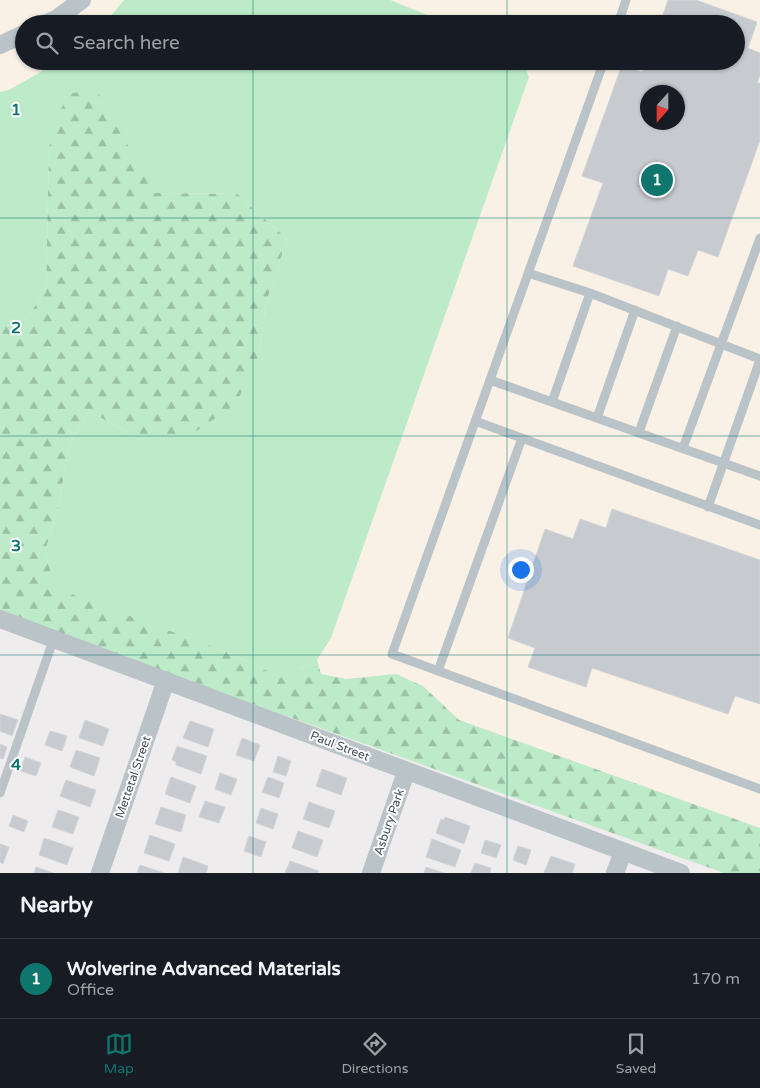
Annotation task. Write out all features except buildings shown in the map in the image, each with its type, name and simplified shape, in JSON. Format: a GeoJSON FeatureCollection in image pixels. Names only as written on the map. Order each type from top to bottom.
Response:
{"type":"FeatureCollection","features":[{"type":"Feature","properties":{"kind":"street"},"geometry":{"type":"LineString","coordinates":[[61,15],[82,0]]}},
{"type":"Feature","properties":{"kind":"street"},"geometry":{"type":"LineString","coordinates":[[0,45],[15,38]]}},
{"type":"Feature","properties":{"kind":"street","name":"Paul Street"},"geometry":{"type":"LineString","coordinates":[[0,618],[406,772],[681,873]]}},
{"type":"Feature","properties":{"kind":"street","name":"Mettetal Street"},"geometry":{"type":"LineString","coordinates":[[100,873],[166,680]]}},
{"type":"Feature","properties":{"kind":"street","name":"Asbury Park"},"geometry":{"type":"LineString","coordinates":[[371,873],[406,772]]}},
{"type":"Feature","properties":{"kind":"street"},"geometry":{"type":"LineString","coordinates":[[615,873],[623,852]]}},
{"type":"Feature","properties":{"kind":"lane"},"geometry":{"type":"LineString","coordinates":[[621,15],[626,0]]}},
{"type":"Feature","properties":{"kind":"lane"},"geometry":{"type":"LineString","coordinates":[[601,70],[392,654],[760,789]]}},
{"type":"Feature","properties":{"kind":"lane"},"geometry":{"type":"LineString","coordinates":[[683,448],[760,238]]}},
{"type":"Feature","properties":{"kind":"lane"},"geometry":{"type":"LineString","coordinates":[[528,273],[590,293],[760,360],[708,507]]}},
{"type":"Feature","properties":{"kind":"lane"},"geometry":{"type":"LineString","coordinates":[[552,402],[590,293]]}},
{"type":"Feature","properties":{"kind":"lane"},"geometry":{"type":"LineString","coordinates":[[597,418],[635,310]]}},
{"type":"Feature","properties":{"kind":"lane"},"geometry":{"type":"LineString","coordinates":[[638,432],[677,326]]}},
{"type":"Feature","properties":{"kind":"lane"},"geometry":{"type":"LineString","coordinates":[[490,380],[760,476]]}},
{"type":"Feature","properties":{"kind":"lane"},"geometry":{"type":"LineString","coordinates":[[475,421],[760,525]]}},
{"type":"Feature","properties":{"kind":"lane"},"geometry":{"type":"LineString","coordinates":[[438,671],[522,438]]}},
{"type":"Feature","properties":{"kind":"lane"},"geometry":{"type":"LineString","coordinates":[[0,793],[54,638]]}},
{"type":"Feature","properties":{"kind":"shaded area"},"geometry":{"type":"Polygon","coordinates":[[[0,0],[760,0],[760,873],[0,612],[0,0]]]}},
{"type":"Feature","properties":{"kind":"green space"},"geometry":{"type":"Polygon","coordinates":[[[124,0],[390,0],[428,15],[112,15],[124,0]]]}},
{"type":"Feature","properties":{"kind":"green space"},"geometry":{"type":"Polygon","coordinates":[[[44,70],[526,70],[529,77],[331,638],[317,660],[285,679],[224,651],[54,588],[45,551],[58,508],[69,446],[89,411],[132,435],[259,355],[266,303],[287,239],[237,194],[155,193],[49,149],[46,292],[22,323],[0,315],[0,92],[9,90],[44,70]]]}},
{"type":"Feature","properties":{"kind":"green space"},"geometry":{"type":"Polygon","coordinates":[[[95,88],[155,193],[237,194],[287,239],[266,303],[259,355],[236,404],[182,441],[132,435],[89,411],[69,446],[58,508],[45,551],[55,588],[224,651],[285,679],[317,660],[321,674],[346,679],[396,674],[423,686],[459,720],[760,828],[760,873],[724,873],[0,613],[0,315],[22,323],[46,292],[49,149],[55,118],[70,94],[95,88]]]}},
{"type":"Feature","properties":{"kind":"place","name":"Wolverine Advanced Materials"},"geometry":{"type":"Point","coordinates":[657,180]}}]}
